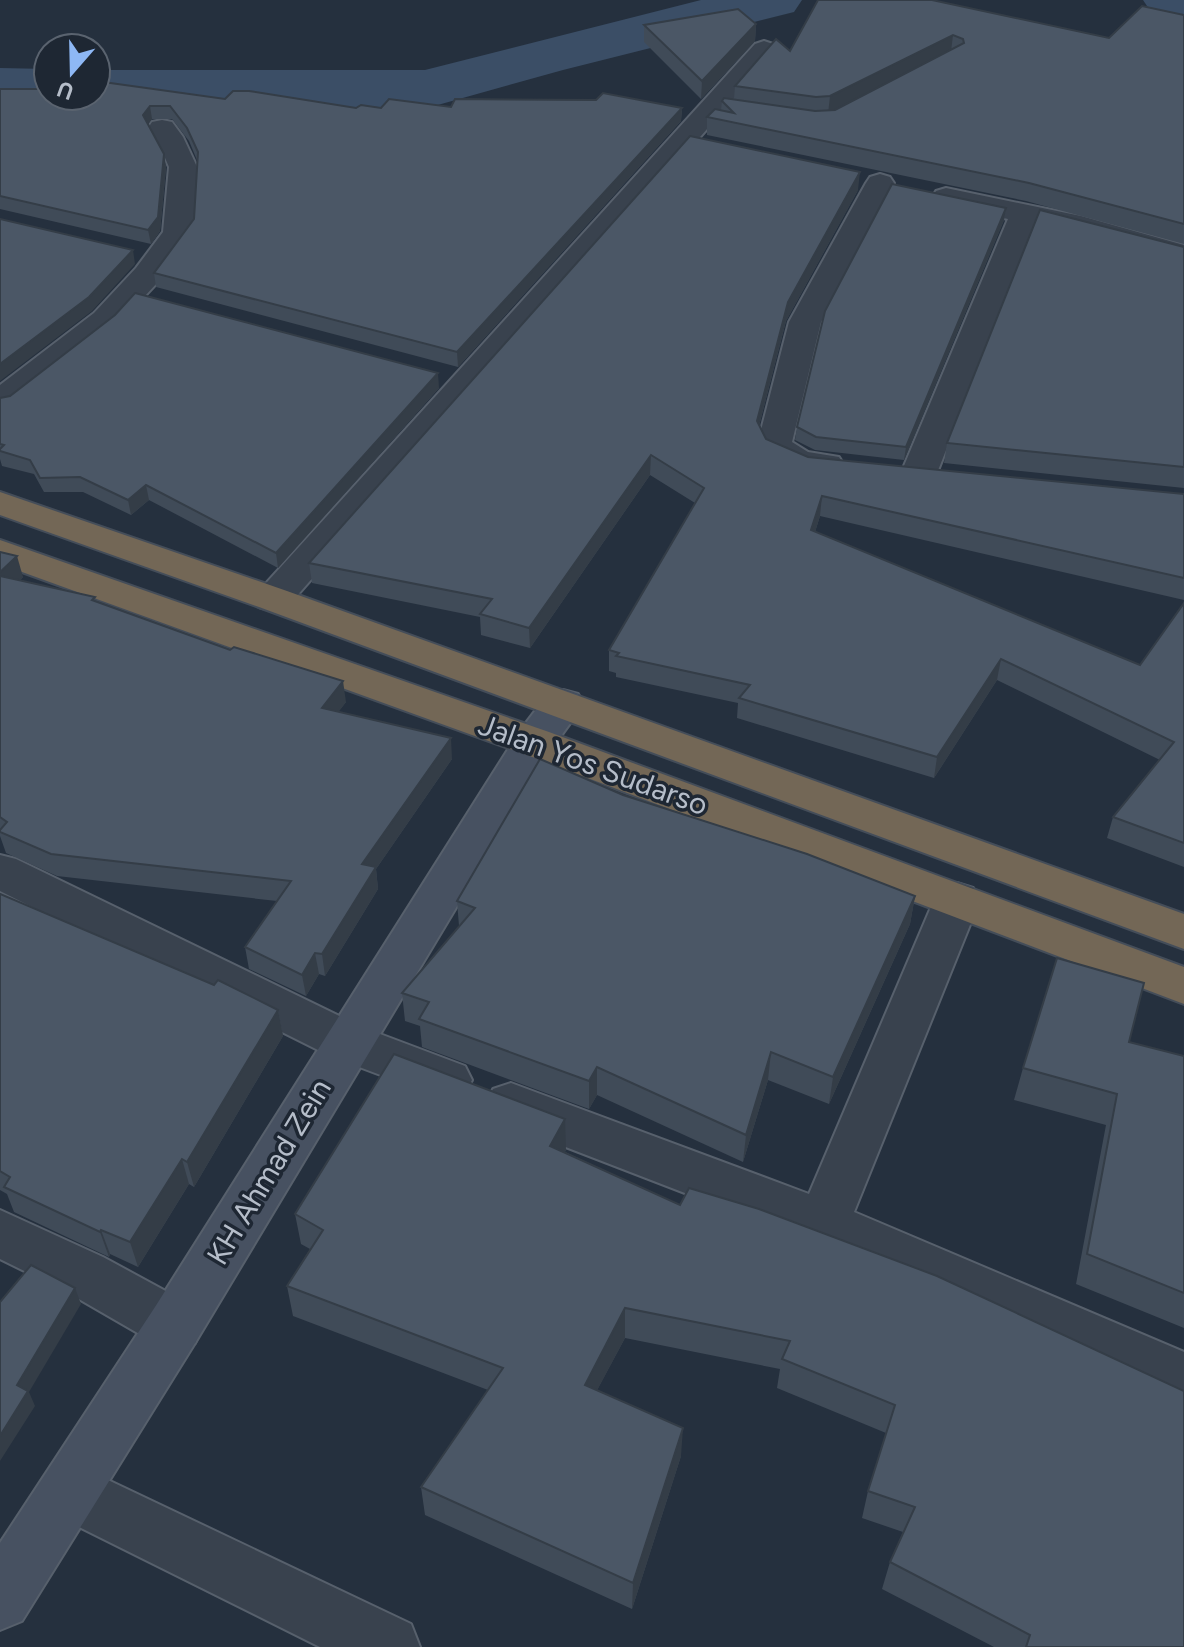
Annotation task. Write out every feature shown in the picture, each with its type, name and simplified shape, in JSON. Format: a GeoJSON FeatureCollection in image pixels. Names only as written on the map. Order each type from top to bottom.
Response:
{"type":"FeatureCollection","features":[{"type":"Feature","properties":{"kind":"highway","name":"Jalan Yos Sudarso"},"geometry":{"type":"LineString","coordinates":[[0,503],[273,599],[957,900],[1184,986]]}},
{"type":"Feature","properties":{"kind":"highway","name":"Jalan Yos Sudarso"},"geometry":{"type":"LineString","coordinates":[[0,551],[549,723],[1184,932]]}},
{"type":"Feature","properties":{"kind":"street"},"geometry":{"type":"LineString","coordinates":[[273,599],[451,378],[697,144],[764,49]]}},
{"type":"Feature","properties":{"kind":"street"},"geometry":{"type":"LineString","coordinates":[[0,401],[105,320],[148,297],[145,255],[178,233],[183,167],[173,143],[162,128]]}},
{"type":"Feature","properties":{"kind":"street"},"geometry":{"type":"LineString","coordinates":[[1025,213],[905,472],[793,459],[778,449],[775,442],[805,322],[890,185],[1025,213],[1184,255]]}},
{"type":"Feature","properties":{"kind":"street","name":"KH Ahmad Zein"},"geometry":{"type":"LineString","coordinates":[[0,1599],[175,1325],[347,1042],[549,723]]}},
{"type":"Feature","properties":{"kind":"street"},"geometry":{"type":"LineString","coordinates":[[0,871],[347,1042],[823,1223],[1184,1379]]}},
{"type":"Feature","properties":{"kind":"street"},"geometry":{"type":"LineString","coordinates":[[823,1223],[957,900]]}},
{"type":"Feature","properties":{"kind":"street"},"geometry":{"type":"LineString","coordinates":[[0,1233],[84,1274],[175,1325]]}},
{"type":"Feature","properties":{"kind":"street"},"geometry":{"type":"LineString","coordinates":[[70,1491],[388,1647]]}},
{"type":"Feature","properties":{"kind":"building"},"geometry":{"type":"Polygon","coordinates":[[[818,0],[932,0],[1109,38],[1142,6],[1184,15],[1184,224],[1029,183],[707,117],[715,109],[734,113],[722,101],[724,98],[815,111],[835,110],[964,43],[963,39],[953,35],[830,96],[816,97],[735,86],[776,39],[790,51],[818,0]]]}},
{"type":"Feature","properties":{"kind":"building"},"geometry":{"type":"Polygon","coordinates":[[[738,9],[756,24],[702,81],[644,25],[738,9]]]}},
{"type":"Feature","properties":{"kind":"building"},"geometry":{"type":"Polygon","coordinates":[[[112,83],[225,99],[233,91],[249,91],[356,108],[361,105],[381,108],[389,99],[451,107],[455,99],[596,100],[603,93],[682,108],[457,352],[154,273],[194,219],[198,152],[187,128],[170,106],[150,106],[143,115],[164,154],[158,217],[148,230],[0,196],[0,89],[32,89],[32,112],[112,112],[112,83]]]}},
{"type":"Feature","properties":{"kind":"building"},"geometry":{"type":"Polygon","coordinates":[[[690,136],[860,172],[788,302],[757,421],[766,439],[808,457],[1184,494],[1184,578],[822,496],[811,530],[1140,665],[1184,603],[1184,843],[1113,817],[1174,742],[1001,659],[937,757],[739,698],[750,685],[616,656],[619,653],[609,650],[704,488],[651,455],[529,628],[480,614],[492,599],[309,563],[690,136]]]}},
{"type":"Feature","properties":{"kind":"building"},"geometry":{"type":"Polygon","coordinates":[[[892,184],[1006,208],[906,447],[816,437],[797,427],[825,311],[892,184]]]}},
{"type":"Feature","properties":{"kind":"building"},"geometry":{"type":"Polygon","coordinates":[[[1040,210],[1184,247],[1184,467],[947,443],[1040,210]]]}},
{"type":"Feature","properties":{"kind":"building"},"geometry":{"type":"Polygon","coordinates":[[[0,219],[133,250],[89,297],[0,364],[0,219]]]}},
{"type":"Feature","properties":{"kind":"building"},"geometry":{"type":"Polygon","coordinates":[[[135,293],[438,373],[276,553],[146,485],[128,500],[80,477],[40,478],[30,460],[0,451],[4,445],[0,444],[0,398],[10,396],[115,315],[135,293]]]}},
{"type":"Feature","properties":{"kind":"building"},"geometry":{"type":"Polygon","coordinates":[[[0,552],[17,556],[0,572],[0,552]]]}},
{"type":"Feature","properties":{"kind":"building"},"geometry":{"type":"Polygon","coordinates":[[[0,576],[95,597],[92,600],[230,650],[234,647],[343,681],[322,708],[451,738],[362,864],[376,867],[322,954],[315,953],[302,975],[245,947],[291,881],[51,854],[0,832],[7,822],[0,817],[0,576]]]}},
{"type":"Feature","properties":{"kind":"building"},"geometry":{"type":"Polygon","coordinates":[[[540,759],[623,795],[807,854],[915,896],[833,1077],[771,1052],[746,1135],[597,1067],[589,1081],[419,1019],[429,1002],[402,993],[475,908],[457,901],[540,759]]]}},
{"type":"Feature","properties":{"kind":"building"},"geometry":{"type":"Polygon","coordinates":[[[0,894],[214,985],[218,980],[278,1010],[187,1162],[182,1159],[130,1242],[100,1232],[4,1187],[10,1177],[0,1171],[0,894]]]}},
{"type":"Feature","properties":{"kind":"building"},"geometry":{"type":"Polygon","coordinates":[[[1057,958],[1144,983],[1129,1042],[1184,1056],[1184,1293],[1087,1254],[1117,1094],[1023,1068],[1057,958]]]}},
{"type":"Feature","properties":{"kind":"building"},"geometry":{"type":"Polygon","coordinates":[[[394,1054],[565,1119],[550,1146],[680,1205],[689,1188],[759,1209],[937,1276],[1184,1391],[1184,1647],[1026,1647],[1030,1635],[890,1562],[915,1507],[868,1491],[895,1405],[782,1359],[790,1341],[625,1308],[585,1385],[683,1428],[633,1583],[421,1487],[503,1368],[287,1286],[323,1230],[295,1214],[394,1054]]]}},
{"type":"Feature","properties":{"kind":"building"},"geometry":{"type":"Polygon","coordinates":[[[31,1265],[75,1288],[17,1385],[28,1391],[0,1436],[0,1302],[31,1265]]]}},
{"type":"Feature","properties":{"kind":"waterway"},"geometry":{"type":"LineString","coordinates":[[112,89],[427,89],[541,57],[773,0]]}},
{"type":"Feature","properties":{"kind":"waterway"},"geometry":{"type":"LineString","coordinates":[[1172,0],[1184,4]]}},
{"type":"Feature","properties":{"kind":"waterway"},"geometry":{"type":"LineString","coordinates":[[0,87],[32,88]]}}]}
